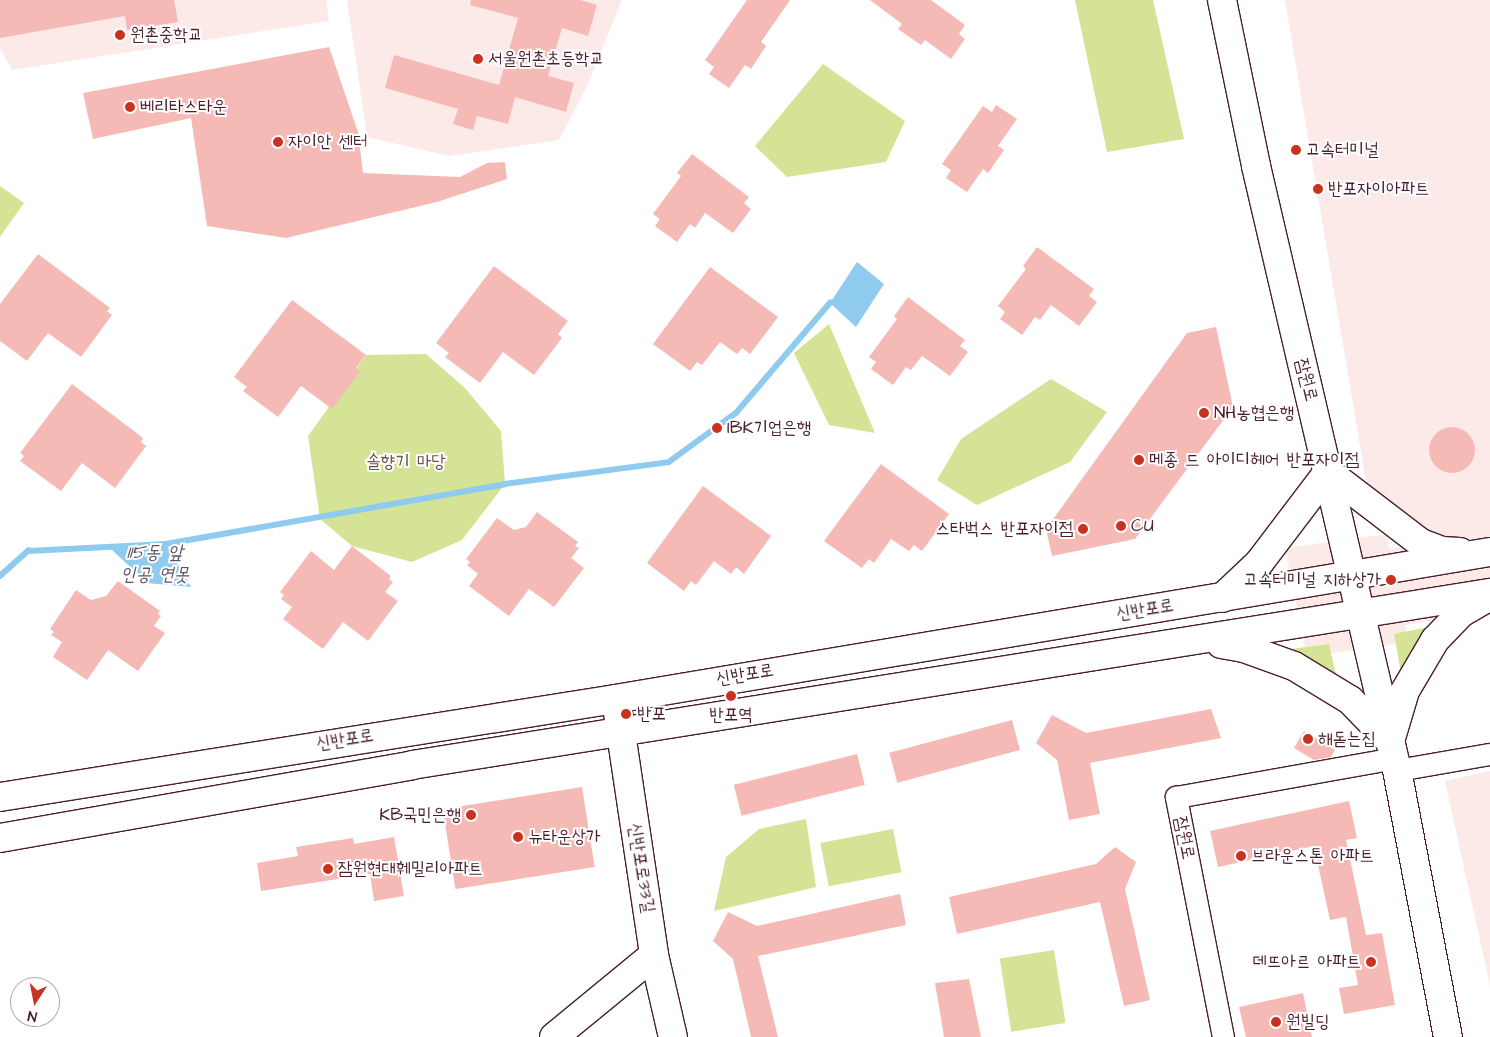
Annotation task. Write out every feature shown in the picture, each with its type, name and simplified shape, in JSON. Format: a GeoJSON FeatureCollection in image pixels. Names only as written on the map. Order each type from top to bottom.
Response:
{"type":"FeatureCollection","features":[{"type":"Feature","properties":{"kind":"main road","name":"잠원로"},"geometry":{"type":"LineString","coordinates":[[1222,0],[1258,176],[1394,757],[1448,1037]]}},
{"type":"Feature","properties":{"kind":"main road"},"geometry":{"type":"LineString","coordinates":[[1222,598],[1258,563],[1328,472],[1426,546],[1454,552],[1490,551]]}},
{"type":"Feature","properties":{"kind":"main road","name":"신반포로"},"geometry":{"type":"LineString","coordinates":[[0,797],[615,699],[1353,577],[1490,551]]}},
{"type":"Feature","properties":{"kind":"main road"},"geometry":{"type":"LineString","coordinates":[[1394,757],[1405,691],[1435,640],[1461,613],[1490,595]]}},
{"type":"Feature","properties":{"kind":"main road","name":"신반포로"},"geometry":{"type":"LineString","coordinates":[[0,838],[412,765],[1490,595]]}},
{"type":"Feature","properties":{"kind":"main road"},"geometry":{"type":"LineString","coordinates":[[1192,642],[1244,648],[1294,666],[1350,700],[1380,728],[1394,757]]}},
{"type":"Feature","properties":{"kind":"main road","name":"신반포로33길"},"geometry":{"type":"LineString","coordinates":[[615,699],[654,956],[673,1037]]}},
{"type":"Feature","properties":{"kind":"main road"},"geometry":{"type":"LineString","coordinates":[[554,1037],[654,956]]}},
{"type":"Feature","properties":{"kind":"street","name":"잠원로"},"geometry":{"type":"LineString","coordinates":[[1223,1037],[1176,797],[1394,757],[1490,754]]}},
{"type":"Feature","properties":{"kind":"shaded area","name":"원촌중학교"},"geometry":{"type":"Polygon","coordinates":[[[0,0],[326,0],[329,21],[12,70],[0,48],[0,0]]]}},
{"type":"Feature","properties":{"kind":"shaded area","name":"서울원촌초등학교"},"geometry":{"type":"Polygon","coordinates":[[[347,0],[622,0],[586,88],[559,140],[449,156],[367,137],[347,0]]]}},
{"type":"Feature","properties":{"kind":"shaded area"},"geometry":{"type":"Polygon","coordinates":[[[1285,0],[1490,0],[1490,611],[1405,625],[1409,642],[1307,657],[1285,548],[1386,534],[1390,549],[1447,539],[1407,520],[1366,482],[1285,0]]]}},
{"type":"Feature","properties":{"kind":"shaded area"},"geometry":{"type":"Polygon","coordinates":[[[1490,771],[1490,986],[1445,781],[1490,771]]]}},
{"type":"Feature","properties":{"kind":"green space"},"geometry":{"type":"Polygon","coordinates":[[[1075,0],[1153,0],[1184,139],[1107,152],[1075,0]]]}},
{"type":"Feature","properties":{"kind":"green space"},"geometry":{"type":"Polygon","coordinates":[[[823,64],[905,121],[886,162],[787,177],[755,146],[823,64]]]}},
{"type":"Feature","properties":{"kind":"green space"},"geometry":{"type":"Polygon","coordinates":[[[0,186],[24,203],[0,237],[0,186]]]}},
{"type":"Feature","properties":{"kind":"green space"},"geometry":{"type":"Polygon","coordinates":[[[829,324],[875,433],[829,425],[794,353],[829,324]]]}},
{"type":"Feature","properties":{"kind":"green space","name":"솔향기 마당"},"geometry":{"type":"Polygon","coordinates":[[[426,354],[465,388],[501,431],[505,484],[462,540],[412,562],[352,546],[320,519],[308,436],[366,355],[426,354]]]}},
{"type":"Feature","properties":{"kind":"green space"},"geometry":{"type":"Polygon","coordinates":[[[1051,379],[1107,412],[1070,462],[977,505],[937,480],[961,439],[1051,379]]]}},
{"type":"Feature","properties":{"kind":"green space"},"geometry":{"type":"Polygon","coordinates":[[[1433,626],[1418,642],[1401,673],[1394,634],[1433,626]]]}},
{"type":"Feature","properties":{"kind":"green space"},"geometry":{"type":"Polygon","coordinates":[[[1329,644],[1338,684],[1283,650],[1329,644]]]}},
{"type":"Feature","properties":{"kind":"green space"},"geometry":{"type":"Polygon","coordinates":[[[806,819],[816,887],[714,911],[726,857],[759,829],[806,819]]]}},
{"type":"Feature","properties":{"kind":"green space"},"geometry":{"type":"Polygon","coordinates":[[[893,829],[901,872],[829,886],[820,843],[893,829]]]}},
{"type":"Feature","properties":{"kind":"green space"},"geometry":{"type":"Polygon","coordinates":[[[1054,950],[1066,1023],[1011,1032],[1000,959],[1054,950]]]}},
{"type":"Feature","properties":{"kind":"water"},"geometry":{"type":"Polygon","coordinates":[[[857,262],[884,284],[856,327],[830,303],[857,262]]]}},
{"type":"Feature","properties":{"kind":"water","name":"115동 앞 인공 연못"},"geometry":{"type":"Polygon","coordinates":[[[166,544],[191,587],[147,583],[109,547],[166,544]]]}},
{"type":"Feature","properties":{"kind":"building"},"geometry":{"type":"Polygon","coordinates":[[[0,0],[174,0],[178,22],[127,30],[125,16],[0,38],[0,0]]]}},
{"type":"Feature","properties":{"kind":"building"},"geometry":{"type":"Polygon","coordinates":[[[471,0],[580,0],[597,5],[588,36],[562,28],[548,76],[574,83],[566,112],[515,97],[508,124],[477,116],[473,130],[453,124],[458,109],[385,88],[394,55],[499,85],[518,18],[470,5],[471,0]]]}},
{"type":"Feature","properties":{"kind":"building"},"geometry":{"type":"Polygon","coordinates":[[[747,0],[790,0],[761,42],[766,46],[751,69],[745,65],[729,88],[709,74],[714,67],[705,60],[747,0]]]}},
{"type":"Feature","properties":{"kind":"building"},"geometry":{"type":"Polygon","coordinates":[[[870,0],[931,0],[965,25],[959,34],[965,39],[951,59],[925,40],[921,45],[898,29],[902,24],[870,0]]]}},
{"type":"Feature","properties":{"kind":"building","name":"자이안 센터"},"geometry":{"type":"Polygon","coordinates":[[[329,47],[358,132],[363,173],[460,177],[487,163],[505,162],[507,179],[437,202],[286,238],[207,226],[191,118],[93,139],[83,93],[329,47]]]}},
{"type":"Feature","properties":{"kind":"building"},"geometry":{"type":"Polygon","coordinates":[[[996,105],[1017,119],[998,146],[1004,150],[988,173],[983,169],[967,192],[946,178],[951,170],[942,164],[983,106],[992,112],[996,105]]]}},
{"type":"Feature","properties":{"kind":"building"},"geometry":{"type":"Polygon","coordinates":[[[692,154],[749,197],[744,203],[751,209],[733,233],[705,213],[695,228],[690,224],[677,242],[655,226],[660,219],[653,214],[681,176],[677,173],[692,154]]]}},
{"type":"Feature","properties":{"kind":"building"},"geometry":{"type":"Polygon","coordinates":[[[1037,247],[1094,289],[1089,296],[1097,302],[1079,326],[1051,305],[1040,320],[1035,317],[1022,335],[1000,319],[1005,312],[998,306],[1026,269],[1023,266],[1037,247]]]}},
{"type":"Feature","properties":{"kind":"building"},"geometry":{"type":"Polygon","coordinates":[[[38,254],[110,308],[107,311],[112,315],[81,357],[48,333],[27,361],[0,341],[0,304],[38,254]]]}},
{"type":"Feature","properties":{"kind":"building"},"geometry":{"type":"Polygon","coordinates":[[[494,266],[568,321],[558,334],[562,338],[534,375],[503,352],[480,383],[445,357],[449,353],[436,343],[494,266]]]}},
{"type":"Feature","properties":{"kind":"building"},"geometry":{"type":"Polygon","coordinates":[[[710,267],[778,317],[750,354],[742,348],[737,354],[720,342],[702,365],[697,362],[690,371],[653,344],[710,267]]]}},
{"type":"Feature","properties":{"kind":"building"},"geometry":{"type":"Polygon","coordinates":[[[908,297],[965,340],[960,346],[968,352],[950,376],[922,356],[911,370],[906,367],[893,385],[871,369],[876,362],[869,357],[897,319],[894,316],[908,297]]]}},
{"type":"Feature","properties":{"kind":"building"},"geometry":{"type":"Polygon","coordinates":[[[292,300],[366,355],[356,368],[360,372],[332,409],[301,386],[278,417],[243,391],[247,387],[234,377],[292,300]]]}},
{"type":"Feature","properties":{"kind":"building"},"geometry":{"type":"Polygon","coordinates":[[[1216,327],[1233,407],[1135,539],[1052,556],[1046,529],[1187,333],[1216,327]]]}},
{"type":"Feature","properties":{"kind":"building"},"geometry":{"type":"Polygon","coordinates":[[[72,384],[143,438],[141,442],[146,446],[115,488],[82,463],[61,491],[20,461],[24,456],[20,453],[72,384]]]}},
{"type":"Feature","properties":{"kind":"building"},"geometry":{"type":"Polygon","coordinates":[[[1448,427],[1456,427],[1465,431],[1471,437],[1475,450],[1471,463],[1465,469],[1456,473],[1448,473],[1439,469],[1433,463],[1429,454],[1429,446],[1433,437],[1439,431],[1448,427]]]}},
{"type":"Feature","properties":{"kind":"building"},"geometry":{"type":"Polygon","coordinates":[[[881,464],[949,514],[922,551],[914,545],[909,551],[891,539],[874,563],[869,559],[862,568],[824,541],[881,464]]]}},
{"type":"Feature","properties":{"kind":"building"},"geometry":{"type":"Polygon","coordinates":[[[703,486],[771,536],[744,574],[736,567],[731,574],[714,561],[696,585],[691,581],[684,591],[647,563],[703,486]]]}},
{"type":"Feature","properties":{"kind":"building"},"geometry":{"type":"Polygon","coordinates":[[[537,512],[578,542],[575,546],[579,548],[571,558],[584,568],[554,607],[529,589],[509,616],[469,586],[478,574],[467,565],[470,562],[466,559],[497,518],[514,530],[526,527],[537,512]]]}},
{"type":"Feature","properties":{"kind":"building"},"geometry":{"type":"Polygon","coordinates":[[[352,546],[391,576],[389,579],[393,582],[385,592],[398,601],[368,641],[343,622],[323,649],[283,619],[292,607],[281,599],[284,595],[280,592],[311,551],[334,570],[352,546]]]}},
{"type":"Feature","properties":{"kind":"building"},"geometry":{"type":"Polygon","coordinates":[[[118,581],[160,611],[158,614],[161,616],[154,626],[165,633],[138,671],[108,650],[87,680],[53,657],[62,642],[51,635],[54,632],[50,629],[76,590],[91,600],[106,596],[118,581]]]}},
{"type":"Feature","properties":{"kind":"building"},"geometry":{"type":"Polygon","coordinates":[[[1211,709],[1221,738],[1090,763],[1100,814],[1069,820],[1057,760],[1036,743],[1052,715],[1086,733],[1211,709]]]}},
{"type":"Feature","properties":{"kind":"building"},"geometry":{"type":"Polygon","coordinates":[[[1012,720],[1020,750],[897,783],[889,753],[1012,720]]]}},
{"type":"Feature","properties":{"kind":"building","name":"해돋는집"},"geometry":{"type":"Polygon","coordinates":[[[1304,731],[1335,750],[1331,757],[1314,760],[1294,748],[1304,731]]]}},
{"type":"Feature","properties":{"kind":"building"},"geometry":{"type":"Polygon","coordinates":[[[857,754],[865,785],[742,816],[734,785],[857,754]]]}},
{"type":"Feature","properties":{"kind":"building","name":"뉴타운상가"},"geometry":{"type":"Polygon","coordinates":[[[582,787],[595,867],[455,889],[443,809],[582,787]]]}},
{"type":"Feature","properties":{"kind":"building","name":"브라운스톤 아파트"},"geometry":{"type":"Polygon","coordinates":[[[1349,801],[1357,838],[1346,840],[1366,935],[1382,933],[1395,1005],[1344,1014],[1339,988],[1358,985],[1346,917],[1330,920],[1314,846],[1218,867],[1210,831],[1349,801]]]}},
{"type":"Feature","properties":{"kind":"building","name":"잠원현대훼밀리아파트"},"geometry":{"type":"Polygon","coordinates":[[[394,837],[404,896],[374,901],[370,874],[261,891],[257,863],[298,856],[296,847],[353,838],[354,844],[394,837]]]}},
{"type":"Feature","properties":{"kind":"building"},"geometry":{"type":"Polygon","coordinates":[[[1115,847],[1136,862],[1125,889],[1150,1000],[1124,1006],[1100,902],[957,934],[949,897],[1096,864],[1115,847]]]}},
{"type":"Feature","properties":{"kind":"building"},"geometry":{"type":"Polygon","coordinates":[[[900,894],[906,925],[758,956],[778,1037],[751,1037],[733,959],[713,941],[728,912],[757,926],[900,894]]]}},
{"type":"Feature","properties":{"kind":"building"},"geometry":{"type":"Polygon","coordinates":[[[969,979],[981,1037],[944,1037],[935,983],[969,979]]]}},
{"type":"Feature","properties":{"kind":"building","name":"원빌딩"},"geometry":{"type":"Polygon","coordinates":[[[1303,993],[1312,1037],[1246,1037],[1239,1007],[1303,993]]]}},
{"type":"Feature","properties":{"kind":"waterway"},"geometry":{"type":"LineString","coordinates":[[0,576],[28,551],[166,544],[505,484],[669,462],[736,413],[830,303]]}},
{"type":"Feature","properties":{"kind":"place","name":"원촌중학교"},"geometry":{"type":"Point","coordinates":[120,35]}},
{"type":"Feature","properties":{"kind":"place","name":"서울원촌초등학교"},"geometry":{"type":"Point","coordinates":[478,59]}},
{"type":"Feature","properties":{"kind":"place","name":"베리타스타운"},"geometry":{"type":"Point","coordinates":[130,107]}},
{"type":"Feature","properties":{"kind":"place","name":"자이안 센터"},"geometry":{"type":"Point","coordinates":[278,142]}},
{"type":"Feature","properties":{"kind":"place","name":"고속터미널"},"geometry":{"type":"Point","coordinates":[1296,150]}},
{"type":"Feature","properties":{"kind":"place","name":"반포자이아파트"},"geometry":{"type":"Point","coordinates":[1318,189]}},
{"type":"Feature","properties":{"kind":"place","name":"NH농협은행"},"geometry":{"type":"Point","coordinates":[1204,413]}},
{"type":"Feature","properties":{"kind":"place","name":"IBK기업은행"},"geometry":{"type":"Point","coordinates":[717,428]}},
{"type":"Feature","properties":{"kind":"place","name":"메종 드 아이디헤어 반포자이점"},"geometry":{"type":"Point","coordinates":[1139,460]}},
{"type":"Feature","properties":{"kind":"place","name":"CU"},"geometry":{"type":"Point","coordinates":[1121,526]}},
{"type":"Feature","properties":{"kind":"place","name":"스타벅스 반포자이점"},"geometry":{"type":"Point","coordinates":[1083,529]}},
{"type":"Feature","properties":{"kind":"place","name":"고속터미널 지하상가"},"geometry":{"type":"Point","coordinates":[1391,580]}},
{"type":"Feature","properties":{"kind":"place","name":"반포역"},"geometry":{"type":"Point","coordinates":[731,696]}},
{"type":"Feature","properties":{"kind":"place","name":"반포"},"geometry":{"type":"Point","coordinates":[626,714]}},
{"type":"Feature","properties":{"kind":"place","name":"해돋는집"},"geometry":{"type":"Point","coordinates":[1308,739]}},
{"type":"Feature","properties":{"kind":"place","name":"KB국민은행"},"geometry":{"type":"Point","coordinates":[471,815]}},
{"type":"Feature","properties":{"kind":"place","name":"뉴타운상가"},"geometry":{"type":"Point","coordinates":[518,837]}},
{"type":"Feature","properties":{"kind":"place","name":"브라운스톤 아파트"},"geometry":{"type":"Point","coordinates":[1241,856]}},
{"type":"Feature","properties":{"kind":"place","name":"잠원현대훼밀리아파트"},"geometry":{"type":"Point","coordinates":[328,869]}},
{"type":"Feature","properties":{"kind":"place","name":"데뜨아르 아파트"},"geometry":{"type":"Point","coordinates":[1371,962]}},
{"type":"Feature","properties":{"kind":"place","name":"원빌딩"},"geometry":{"type":"Point","coordinates":[1276,1022]}}]}
